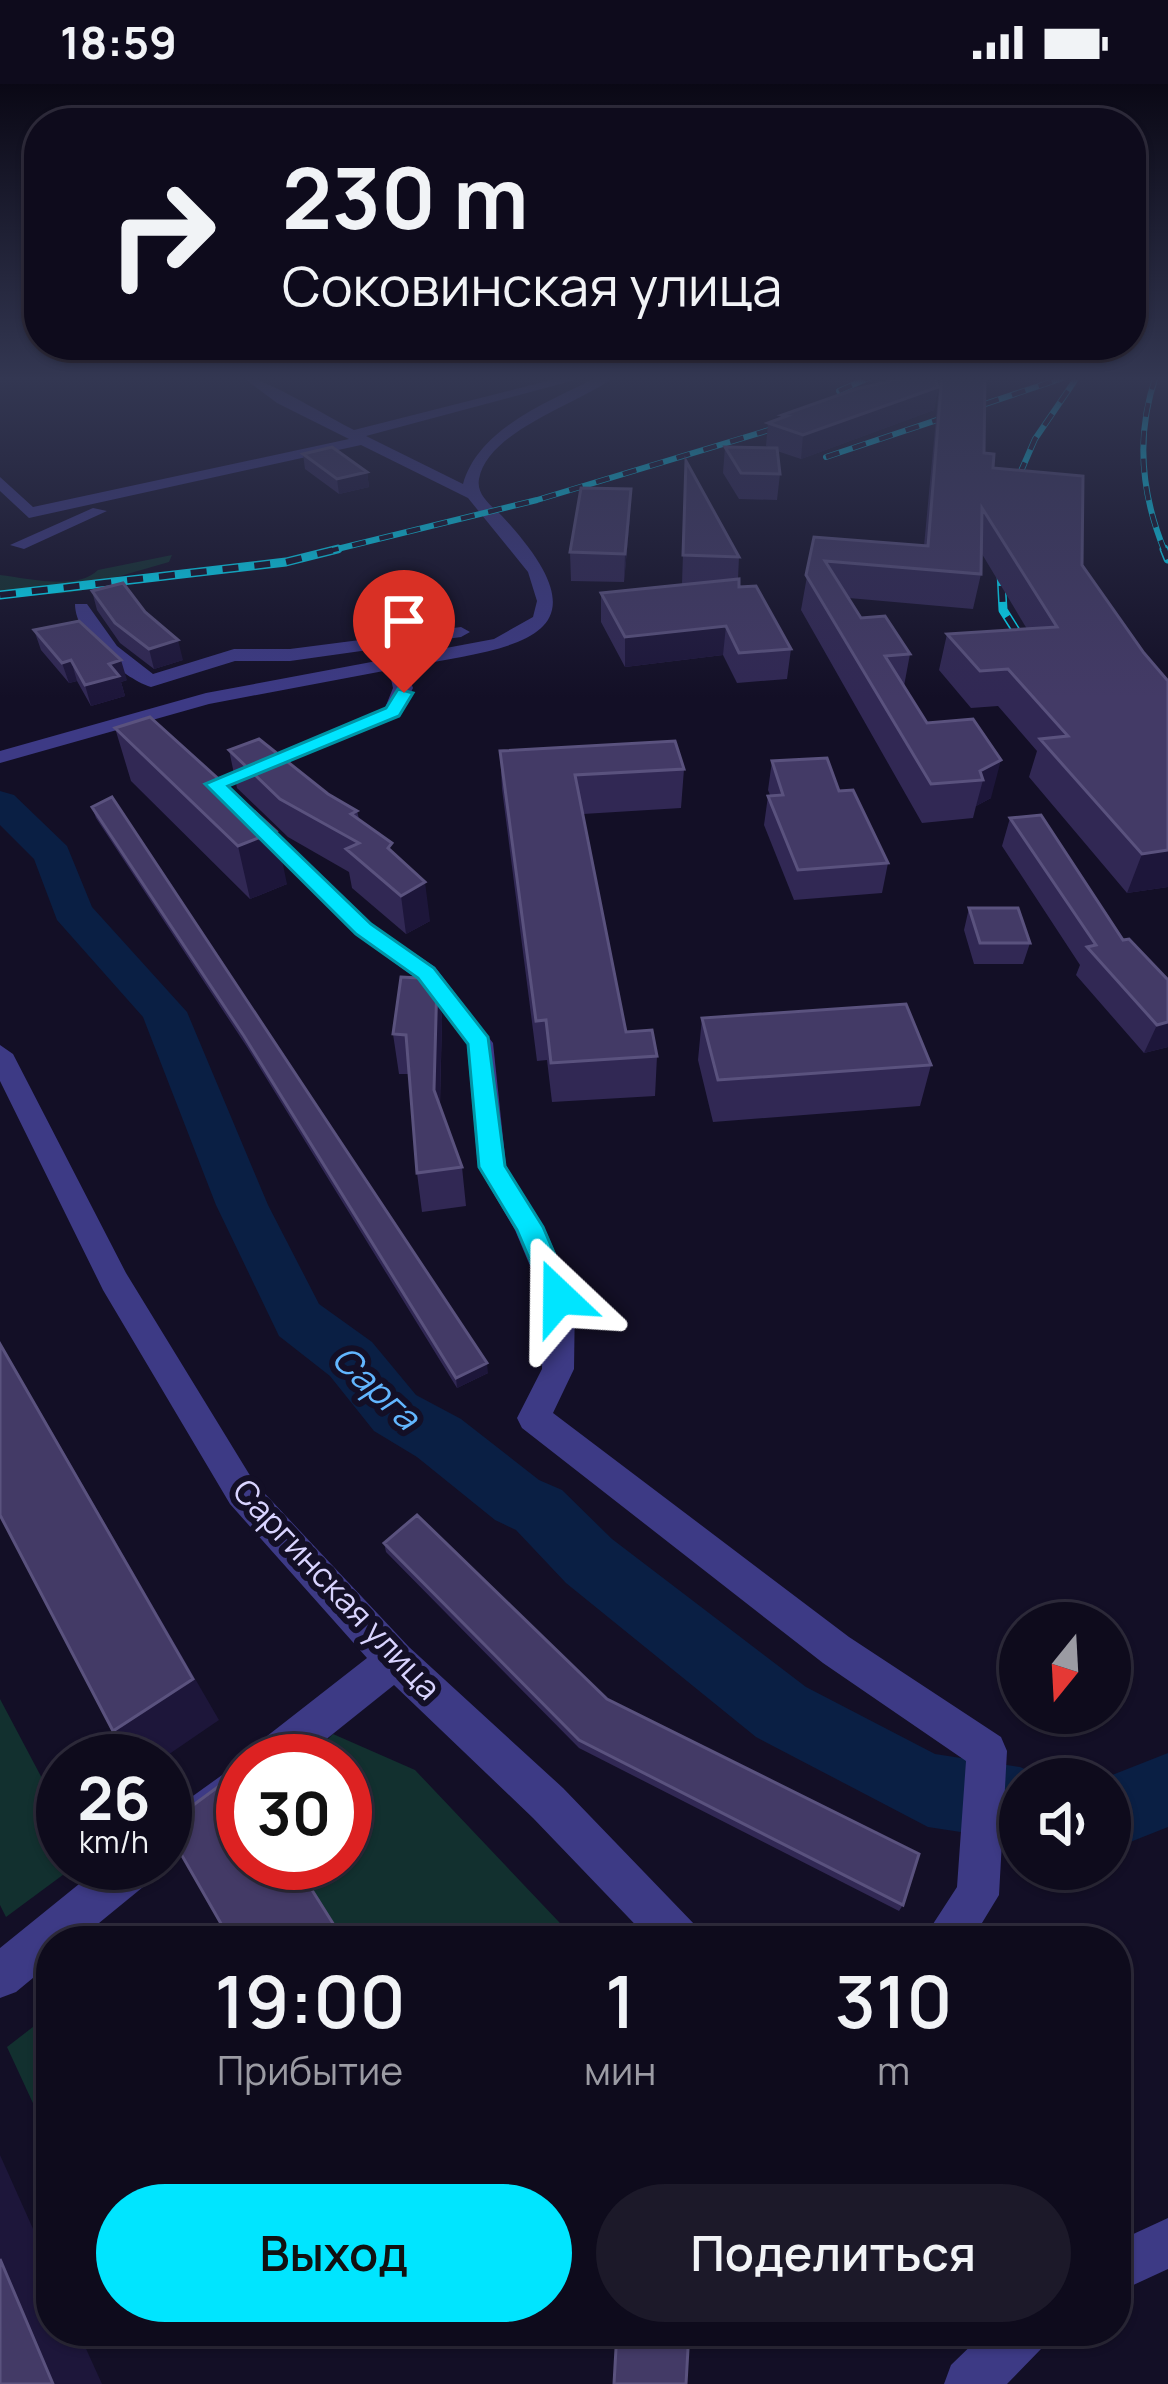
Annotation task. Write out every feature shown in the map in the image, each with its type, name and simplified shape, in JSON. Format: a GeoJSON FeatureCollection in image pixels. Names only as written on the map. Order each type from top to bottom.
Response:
{"type":"FeatureCollection","features":[{"type":"Feature","properties":{"kind":"street"},"geometry":{"type":"LineString","coordinates":[[1,483],[29,513],[161,483]]}},
{"type":"Feature","properties":{"kind":"street"},"geometry":{"type":"LineString","coordinates":[[0,758],[188,704],[499,644],[530,630],[544,614],[544,590],[534,571],[472,494],[450,483]]}},
{"type":"Feature","properties":{"kind":"street"},"geometry":{"type":"LineString","coordinates":[[471,483],[472,494]]}},
{"type":"Feature","properties":{"kind":"street"},"geometry":{"type":"LineString","coordinates":[[18,545],[141,488]]}},
{"type":"Feature","properties":{"kind":"street"},"geometry":{"type":"LineString","coordinates":[[81,608],[95,634],[125,668],[151,681],[234,655],[250,658]]}},
{"type":"Feature","properties":{"kind":"street"},"geometry":{"type":"LineString","coordinates":[[188,704],[184,694],[198,679],[250,658],[538,620]]}},
{"type":"Feature","properties":{"kind":"street"},"geometry":{"type":"LineString","coordinates":[[394,664],[404,678],[404,693],[392,712],[215,784],[363,929],[426,973],[480,1043],[492,1167],[530,1227],[559,1297],[558,1369],[534,1418],[836,1650],[987,1751],[978,1895],[955,1926]]}},
{"type":"Feature","properties":{"kind":"street","name":"Саргинская улица"},"geometry":{"type":"LineString","coordinates":[[0,1054],[114,1281],[242,1493],[395,1660],[548,1803],[667,1926]]}},
{"type":"Feature","properties":{"kind":"street"},"geometry":{"type":"LineString","coordinates":[[301,1734],[395,1660]]}},
{"type":"Feature","properties":{"kind":"street"},"geometry":{"type":"LineString","coordinates":[[192,1821],[216,1801]]}},
{"type":"Feature","properties":{"kind":"street"},"geometry":{"type":"LineString","coordinates":[[62,1926],[106,1890]]}},
{"type":"Feature","properties":{"kind":"street"},"geometry":{"type":"LineString","coordinates":[[0,1976],[36,1947]]}},
{"type":"Feature","properties":{"kind":"street"},"geometry":{"type":"LineString","coordinates":[[1131,2260],[1168,2242]]}},
{"type":"Feature","properties":{"kind":"street"},"geometry":{"type":"LineString","coordinates":[[970,2384],[1008,2346]]}},
{"type":"Feature","properties":{"kind":"green space"},"geometry":{"type":"Polygon","coordinates":[[[172,555],[169,562],[117,577],[133,579],[63,593],[20,590],[0,599],[0,575],[65,582],[172,555]]]}},
{"type":"Feature","properties":{"kind":"green space"},"geometry":{"type":"Polygon","coordinates":[[[0,1699],[36,1767],[36,1890],[42,1890],[6,1917],[0,1905],[0,1699]]]}},
{"type":"Feature","properties":{"kind":"green space"},"geometry":{"type":"Polygon","coordinates":[[[372,1751],[415,1770],[563,1926],[331,1926],[312,1890],[372,1890],[372,1751]]]}},
{"type":"Feature","properties":{"kind":"green space"},"geometry":{"type":"Polygon","coordinates":[[[36,2025],[36,2110],[7,2047],[36,2025]]]}},
{"type":"Feature","properties":{"kind":"building"},"geometry":{"type":"Polygon","coordinates":[[[685,483],[698,483],[739,557],[683,555],[685,483]]]}},
{"type":"Feature","properties":{"kind":"building"},"geometry":{"type":"Polygon","coordinates":[[[933,483],[1083,483],[1082,565],[1168,681],[1168,850],[1142,854],[1040,739],[1068,736],[1008,669],[980,671],[947,634],[1057,627],[982,508],[981,574],[825,561],[861,618],[885,616],[910,654],[885,656],[927,723],[973,719],[1001,760],[980,771],[983,780],[931,784],[806,575],[814,537],[928,546],[933,483]]]}},
{"type":"Feature","properties":{"kind":"building"},"geometry":{"type":"Polygon","coordinates":[[[581,488],[631,489],[625,554],[570,552],[581,488]]]}},
{"type":"Feature","properties":{"kind":"building"},"geometry":{"type":"Polygon","coordinates":[[[739,579],[739,587],[756,586],[791,649],[739,653],[726,626],[625,637],[601,593],[739,579]]]}},
{"type":"Feature","properties":{"kind":"building"},"geometry":{"type":"Polygon","coordinates":[[[123,583],[145,612],[178,640],[149,649],[115,623],[92,591],[123,583]]]}},
{"type":"Feature","properties":{"kind":"building"},"geometry":{"type":"Polygon","coordinates":[[[79,621],[121,660],[109,664],[119,676],[85,685],[71,660],[62,663],[34,630],[79,621]]]}},
{"type":"Feature","properties":{"kind":"building"},"geometry":{"type":"Polygon","coordinates":[[[150,717],[276,831],[238,846],[115,728],[150,717]]]}},
{"type":"Feature","properties":{"kind":"building"},"geometry":{"type":"Polygon","coordinates":[[[259,739],[357,811],[351,814],[392,843],[388,848],[425,882],[401,896],[346,849],[359,843],[280,799],[229,750],[259,739]]]}},
{"type":"Feature","properties":{"kind":"building"},"geometry":{"type":"Polygon","coordinates":[[[675,741],[684,769],[575,775],[626,1032],[652,1030],[657,1056],[551,1063],[546,1020],[536,1021],[500,751],[675,741]]]}},
{"type":"Feature","properties":{"kind":"building"},"geometry":{"type":"Polygon","coordinates":[[[827,758],[839,791],[853,790],[888,863],[798,870],[768,796],[783,795],[772,761],[827,758]]]}},
{"type":"Feature","properties":{"kind":"building"},"geometry":{"type":"Polygon","coordinates":[[[112,797],[487,1363],[456,1378],[244,1036],[92,807],[112,797]]]}},
{"type":"Feature","properties":{"kind":"building"},"geometry":{"type":"Polygon","coordinates":[[[1041,815],[1123,940],[1129,939],[1168,980],[1168,1022],[1157,1025],[1087,947],[1096,945],[1010,818],[1041,815]]]}},
{"type":"Feature","properties":{"kind":"building"},"geometry":{"type":"Polygon","coordinates":[[[969,908],[1018,908],[1030,943],[980,943],[969,908]]]}},
{"type":"Feature","properties":{"kind":"building"},"geometry":{"type":"Polygon","coordinates":[[[401,977],[437,979],[434,1090],[462,1167],[417,1173],[406,1035],[393,1034],[401,977]]]}},
{"type":"Feature","properties":{"kind":"building"},"geometry":{"type":"Polygon","coordinates":[[[906,1004],[931,1065],[718,1080],[702,1018],[906,1004]]]}},
{"type":"Feature","properties":{"kind":"building"},"geometry":{"type":"Polygon","coordinates":[[[0,1344],[193,1679],[113,1731],[0,1515],[0,1344]]]}},
{"type":"Feature","properties":{"kind":"building"},"geometry":{"type":"Polygon","coordinates":[[[417,1515],[607,1699],[919,1854],[903,1905],[579,1740],[384,1543],[417,1515]]]}},
{"type":"Feature","properties":{"kind":"building"},"geometry":{"type":"Polygon","coordinates":[[[216,1788],[216,1890],[312,1890],[335,1926],[222,1926],[192,1873],[192,1806],[216,1788]]]}},
{"type":"Feature","properties":{"kind":"building"},"geometry":{"type":"Polygon","coordinates":[[[0,2259],[53,2384],[0,2384],[0,2259]]]}},
{"type":"Feature","properties":{"kind":"building"},"geometry":{"type":"Polygon","coordinates":[[[616,2346],[688,2346],[686,2384],[614,2384],[616,2346]]]}},
{"type":"Feature","properties":{"kind":"waterway","name":"Сарга"},"geometry":{"type":"LineString","coordinates":[[0,803],[53,855],[72,911],[164,1012],[242,1205],[299,1320],[351,1359],[395,1413],[439,1438],[517,1500],[539,1510],[589,1561],[781,1712],[928,1790],[999,1801]]}},
{"type":"Feature","properties":{"kind":"waterway","name":"Сарга"},"geometry":{"type":"LineString","coordinates":[[1131,1805],[1168,1790]]}},
{"type":"Feature","properties":{"kind":"railway"},"geometry":{"type":"LineString","coordinates":[[325,552],[592,483]]}},
{"type":"Feature","properties":{"kind":"railway"},"geometry":{"type":"LineString","coordinates":[[1008,501],[1016,483]]}},
{"type":"Feature","properties":{"kind":"railway"},"geometry":{"type":"LineString","coordinates":[[1146,483],[1164,550]]}},
{"type":"Feature","properties":{"kind":"railway"},"geometry":{"type":"LineString","coordinates":[[0,595],[286,562],[338,549]]}},
{"type":"Feature","properties":{"kind":"railway"},"geometry":{"type":"LineString","coordinates":[[1164,550],[1168,559]]}},
{"type":"Feature","properties":{"kind":"railway"},"geometry":{"type":"LineString","coordinates":[[1000,554],[1003,610],[1034,659]]}},
{"type":"Feature","properties":{"kind":"route"},"geometry":{"type":"LineString","coordinates":[[404,693],[392,712],[215,784],[363,929],[426,973],[480,1043],[492,1167],[530,1227],[559,1297]]}}]}
